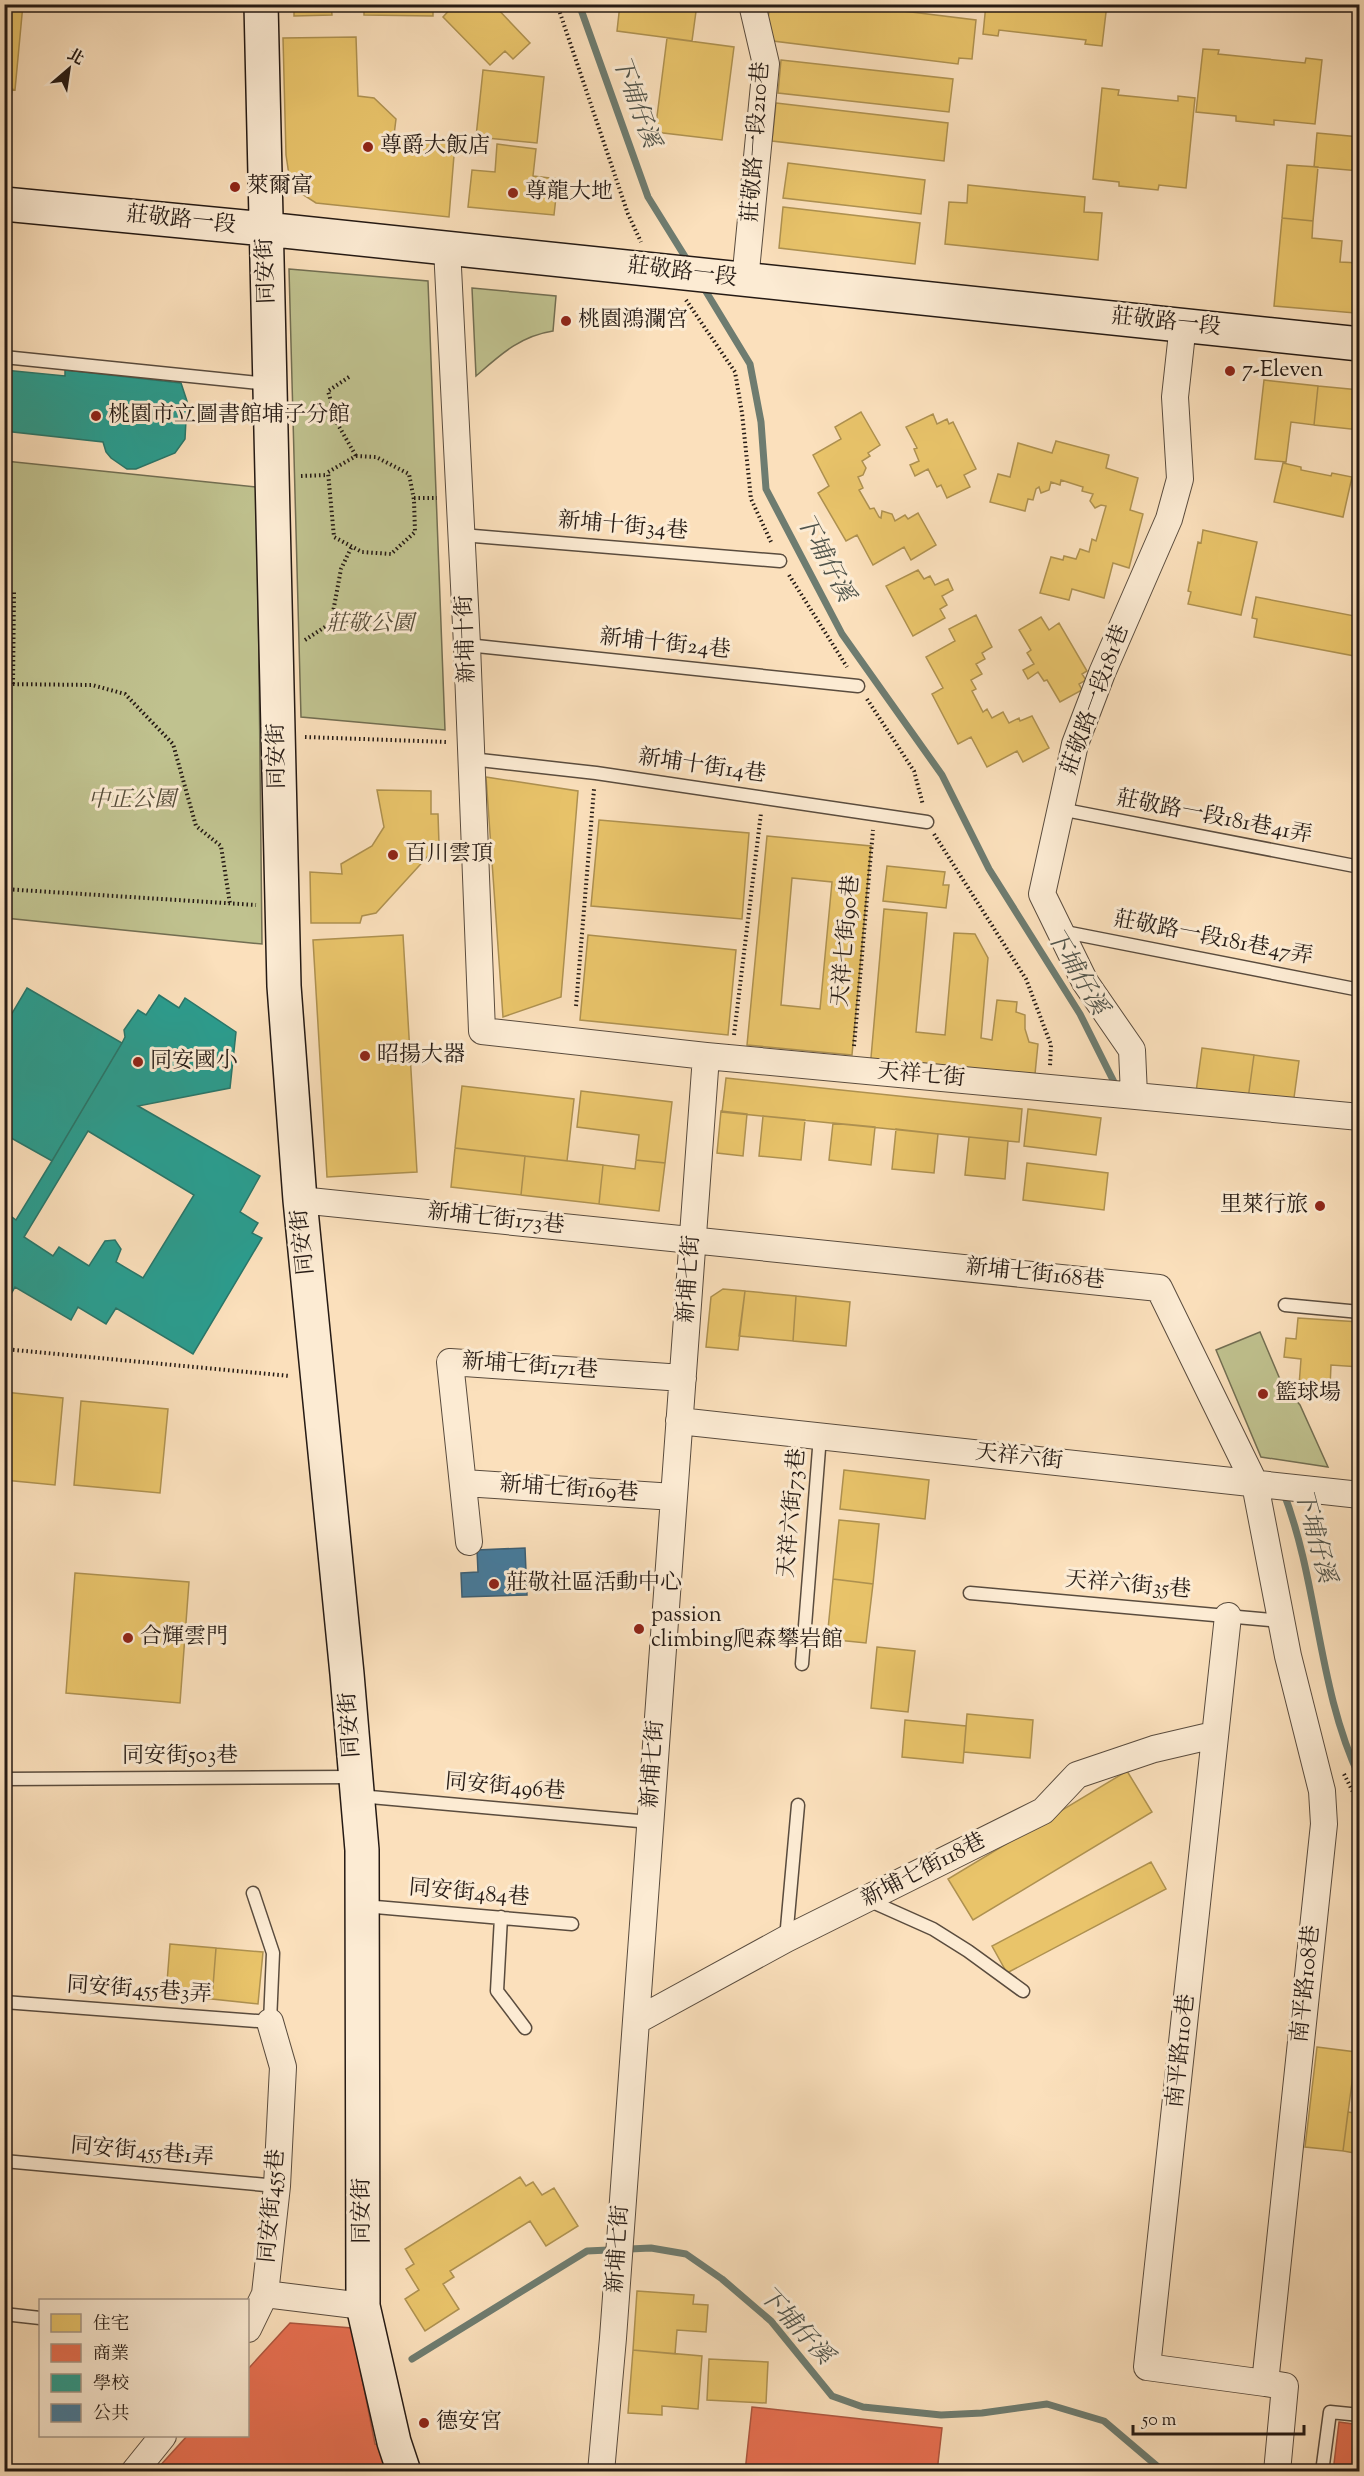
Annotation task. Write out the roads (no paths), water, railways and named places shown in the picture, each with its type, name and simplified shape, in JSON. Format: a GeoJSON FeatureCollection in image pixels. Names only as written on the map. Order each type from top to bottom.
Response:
{"type":"FeatureCollection","features":[{"type":"Feature","properties":{"kind":"street","name":"同安街"},"geometry":{"type":"LineString","coordinates":[[261,4],[284,986],[300,1200],[348,1674],[362,1850],[363,2306],[394,2442],[404,2472]]}},
{"type":"Feature","properties":{"kind":"street","name":"莊敬路一段210巷"},"geometry":{"type":"LineString","coordinates":[[736,280],[766,64],[752,4]]}},
{"type":"Feature","properties":{"kind":"street","name":"莊敬路一段"},"geometry":{"type":"LineString","coordinates":[[4,204],[447,248],[640,256],[736,280],[1184,324],[1359,344]]}},
{"type":"Feature","properties":{"kind":"street","name":"新埔十街"},"geometry":{"type":"LineString","coordinates":[[447,248],[467,645],[482,1031]]}},
{"type":"Feature","properties":{"kind":"street","name":"莊敬路一段181巷"},"geometry":{"type":"LineString","coordinates":[[1121,1094],[1132,1050],[1085,982],[1042,894],[1076,744],[1102,673],[1169,519],[1180,479],[1175,396],[1184,324]]}},
{"type":"Feature","properties":{"kind":"street","name":"天祥七街"},"geometry":{"type":"LineString","coordinates":[[482,1031],[718,1057],[1359,1117]]}},
{"type":"Feature","properties":{"kind":"street","name":"新埔七街"},"geometry":{"type":"LineString","coordinates":[[601,2472],[621,2231],[693,1241],[718,1057]]}},
{"type":"Feature","properties":{"kind":"street","name":"新埔七街173巷"},"geometry":{"type":"LineString","coordinates":[[300,1200],[693,1241]]}},
{"type":"Feature","properties":{"kind":"street","name":"新埔七街168巷"},"geometry":{"type":"LineString","coordinates":[[693,1241],[1159,1288],[1261,1485]]}},
{"type":"Feature","properties":{"kind":"street","name":"新埔七街171巷"},"geometry":{"type":"LineString","coordinates":[[469,1542],[450,1362],[683,1378]]}},
{"type":"Feature","properties":{"kind":"street","name":"天祥六街"},"geometry":{"type":"LineString","coordinates":[[679,1420],[1359,1495]]}},
{"type":"Feature","properties":{"kind":"street","name":"新埔七街169巷"},"geometry":{"type":"LineString","coordinates":[[464,1483],[674,1497]]}},
{"type":"Feature","properties":{"kind":"street","name":"南平路108巷"},"geometry":{"type":"LineString","coordinates":[[1261,1485],[1282,1621],[1322,1791],[1324,1824],[1265,2383]]}},
{"type":"Feature","properties":{"kind":"street","name":"南平路110巷"},"geometry":{"type":"LineString","coordinates":[[1228,1616],[1172,2152],[1147,2367],[1265,2383]]}},
{"type":"Feature","properties":{"kind":"street","name":"新埔七街118巷"},"geometry":{"type":"LineString","coordinates":[[636,2021],[786,1939],[1043,1811],[1077,1775],[1154,1749],[1214,1735]]}},
{"type":"Feature","properties":{"kind":"street","name":"同安街455巷"},"geometry":{"type":"LineString","coordinates":[[270,2022],[283,2067],[277,2186],[265,2294],[363,2306]]}},
{"type":"Feature","properties":{"kind":"street"},"geometry":{"type":"LineString","coordinates":[[249,2327],[265,2294]]}},
{"type":"Feature","properties":{"kind":"street"},"geometry":{"type":"LineString","coordinates":[[1265,2383],[1285,2386],[1277,2472]]}},
{"type":"Feature","properties":{"kind":"street"},"geometry":{"type":"LineString","coordinates":[[134,2472],[162,2437]]}},
{"type":"Feature","properties":{"kind":"lane"},"geometry":{"type":"LineString","coordinates":[[4,357],[270,384]]}},
{"type":"Feature","properties":{"kind":"lane","name":"新埔十街34巷"},"geometry":{"type":"LineString","coordinates":[[462,535],[780,561]]}},
{"type":"Feature","properties":{"kind":"lane","name":"新埔十街24巷"},"geometry":{"type":"LineString","coordinates":[[467,645],[858,686]]}},
{"type":"Feature","properties":{"kind":"lane","name":"新埔十街14巷"},"geometry":{"type":"LineString","coordinates":[[471,751],[596,773],[927,822]]}},
{"type":"Feature","properties":{"kind":"lane","name":"莊敬路一段181巷41弄"},"geometry":{"type":"LineString","coordinates":[[1060,809],[1359,867]]}},
{"type":"Feature","properties":{"kind":"lane","name":"莊敬路一段181巷47弄"},"geometry":{"type":"LineString","coordinates":[[1058,930],[1359,990]]}},
{"type":"Feature","properties":{"kind":"lane"},"geometry":{"type":"LineString","coordinates":[[1285,1305],[1359,1312]]}},
{"type":"Feature","properties":{"kind":"lane","name":"天祥六街73巷"},"geometry":{"type":"LineString","coordinates":[[802,1664],[820,1436]]}},
{"type":"Feature","properties":{"kind":"lane","name":"天祥六街35巷"},"geometry":{"type":"LineString","coordinates":[[970,1593],[1282,1621]]}},
{"type":"Feature","properties":{"kind":"lane","name":"同安街503巷"},"geometry":{"type":"LineString","coordinates":[[4,1779],[356,1786]]}},
{"type":"Feature","properties":{"kind":"lane","name":"同安街496巷"},"geometry":{"type":"LineString","coordinates":[[356,1786],[650,1822]]}},
{"type":"Feature","properties":{"kind":"lane"},"geometry":{"type":"LineString","coordinates":[[786,1939],[798,1805]]}},
{"type":"Feature","properties":{"kind":"lane"},"geometry":{"type":"LineString","coordinates":[[253,1893],[273,1953],[270,2022]]}},
{"type":"Feature","properties":{"kind":"lane"},"geometry":{"type":"LineString","coordinates":[[868,1900],[933,1929],[1023,1991]]}},
{"type":"Feature","properties":{"kind":"lane","name":"同安街484巷"},"geometry":{"type":"LineString","coordinates":[[363,1905],[572,1924]]}},
{"type":"Feature","properties":{"kind":"lane"},"geometry":{"type":"LineString","coordinates":[[501,1917],[497,1991],[525,2028]]}},
{"type":"Feature","properties":{"kind":"lane","name":"同安街455巷3弄"},"geometry":{"type":"LineString","coordinates":[[4,2002],[270,2022]]}},
{"type":"Feature","properties":{"kind":"lane","name":"同安街455巷1弄"},"geometry":{"type":"LineString","coordinates":[[4,2162],[277,2186]]}},
{"type":"Feature","properties":{"kind":"lane"},"geometry":{"type":"LineString","coordinates":[[4,2314],[39,2318]]}},
{"type":"Feature","properties":{"kind":"lane"},"geometry":{"type":"LineString","coordinates":[[1322,2472],[1330,2412],[1359,2415]]}},
{"type":"Feature","properties":{"kind":"waterway","name":"下埔仔溪"},"geometry":{"type":"LineString","coordinates":[[579,4],[648,197],[689,263]]}},
{"type":"Feature","properties":{"kind":"waterway","name":"下埔仔溪"},"geometry":{"type":"LineString","coordinates":[[702,285],[750,364],[761,422],[766,489],[842,634],[942,775],[989,869],[1080,1014],[1118,1090]]}},
{"type":"Feature","properties":{"kind":"waterway","name":"下埔仔溪"},"geometry":{"type":"LineString","coordinates":[[1283,1491],[1304,1562],[1335,1708],[1360,1778]]}},
{"type":"Feature","properties":{"kind":"waterway","name":"下埔仔溪"},"geometry":{"type":"LineString","coordinates":[[412,2359],[587,2251],[651,2248],[686,2254],[722,2279],[771,2321],[832,2396],[863,2407],[941,2415],[982,2413],[1047,2404],[1104,2421],[1164,2472]]}},
{"type":"Feature","properties":{"kind":"place","name":"尊爵大飯店"},"geometry":{"type":"Point","coordinates":[368,147]}},
{"type":"Feature","properties":{"kind":"place","name":"萊爾富"},"geometry":{"type":"Point","coordinates":[235,187]}},
{"type":"Feature","properties":{"kind":"place","name":"尊龍大地"},"geometry":{"type":"Point","coordinates":[513,193]}},
{"type":"Feature","properties":{"kind":"place","name":"桃園鴻瀾宮"},"geometry":{"type":"Point","coordinates":[566,321]}},
{"type":"Feature","properties":{"kind":"place","name":"7-Eleven"},"geometry":{"type":"Point","coordinates":[1230,371]}},
{"type":"Feature","properties":{"kind":"place","name":"桃園市立圖書館埔子分館"},"geometry":{"type":"Point","coordinates":[96,416]}},
{"type":"Feature","properties":{"kind":"place","name":"百川雲頂"},"geometry":{"type":"Point","coordinates":[393,855]}},
{"type":"Feature","properties":{"kind":"place","name":"昭揚大器"},"geometry":{"type":"Point","coordinates":[365,1056]}},
{"type":"Feature","properties":{"kind":"place","name":"同安國小"},"geometry":{"type":"Point","coordinates":[138,1062]}},
{"type":"Feature","properties":{"kind":"place","name":"里萊行旅"},"geometry":{"type":"Point","coordinates":[1320,1206]}},
{"type":"Feature","properties":{"kind":"place","name":"籃球場"},"geometry":{"type":"Point","coordinates":[1263,1394]}},
{"type":"Feature","properties":{"kind":"place","name":"莊敬社區活動中心"},"geometry":{"type":"Point","coordinates":[494,1584]}},
{"type":"Feature","properties":{"kind":"place","name":"passion climbing爬森攀岩館"},"geometry":{"type":"Point","coordinates":[639,1629]}},
{"type":"Feature","properties":{"kind":"place","name":"合輝雲門"},"geometry":{"type":"Point","coordinates":[128,1638]}},
{"type":"Feature","properties":{"kind":"place","name":"德安宮"},"geometry":{"type":"Point","coordinates":[424,2423]}},
{"type":"Feature","properties":{"kind":"park label","name":"莊敬公園"},"geometry":{"type":"Point","coordinates":[370,625]}},
{"type":"Feature","properties":{"kind":"park label","name":"中正公園"},"geometry":{"type":"Point","coordinates":[132,801]}}]}
